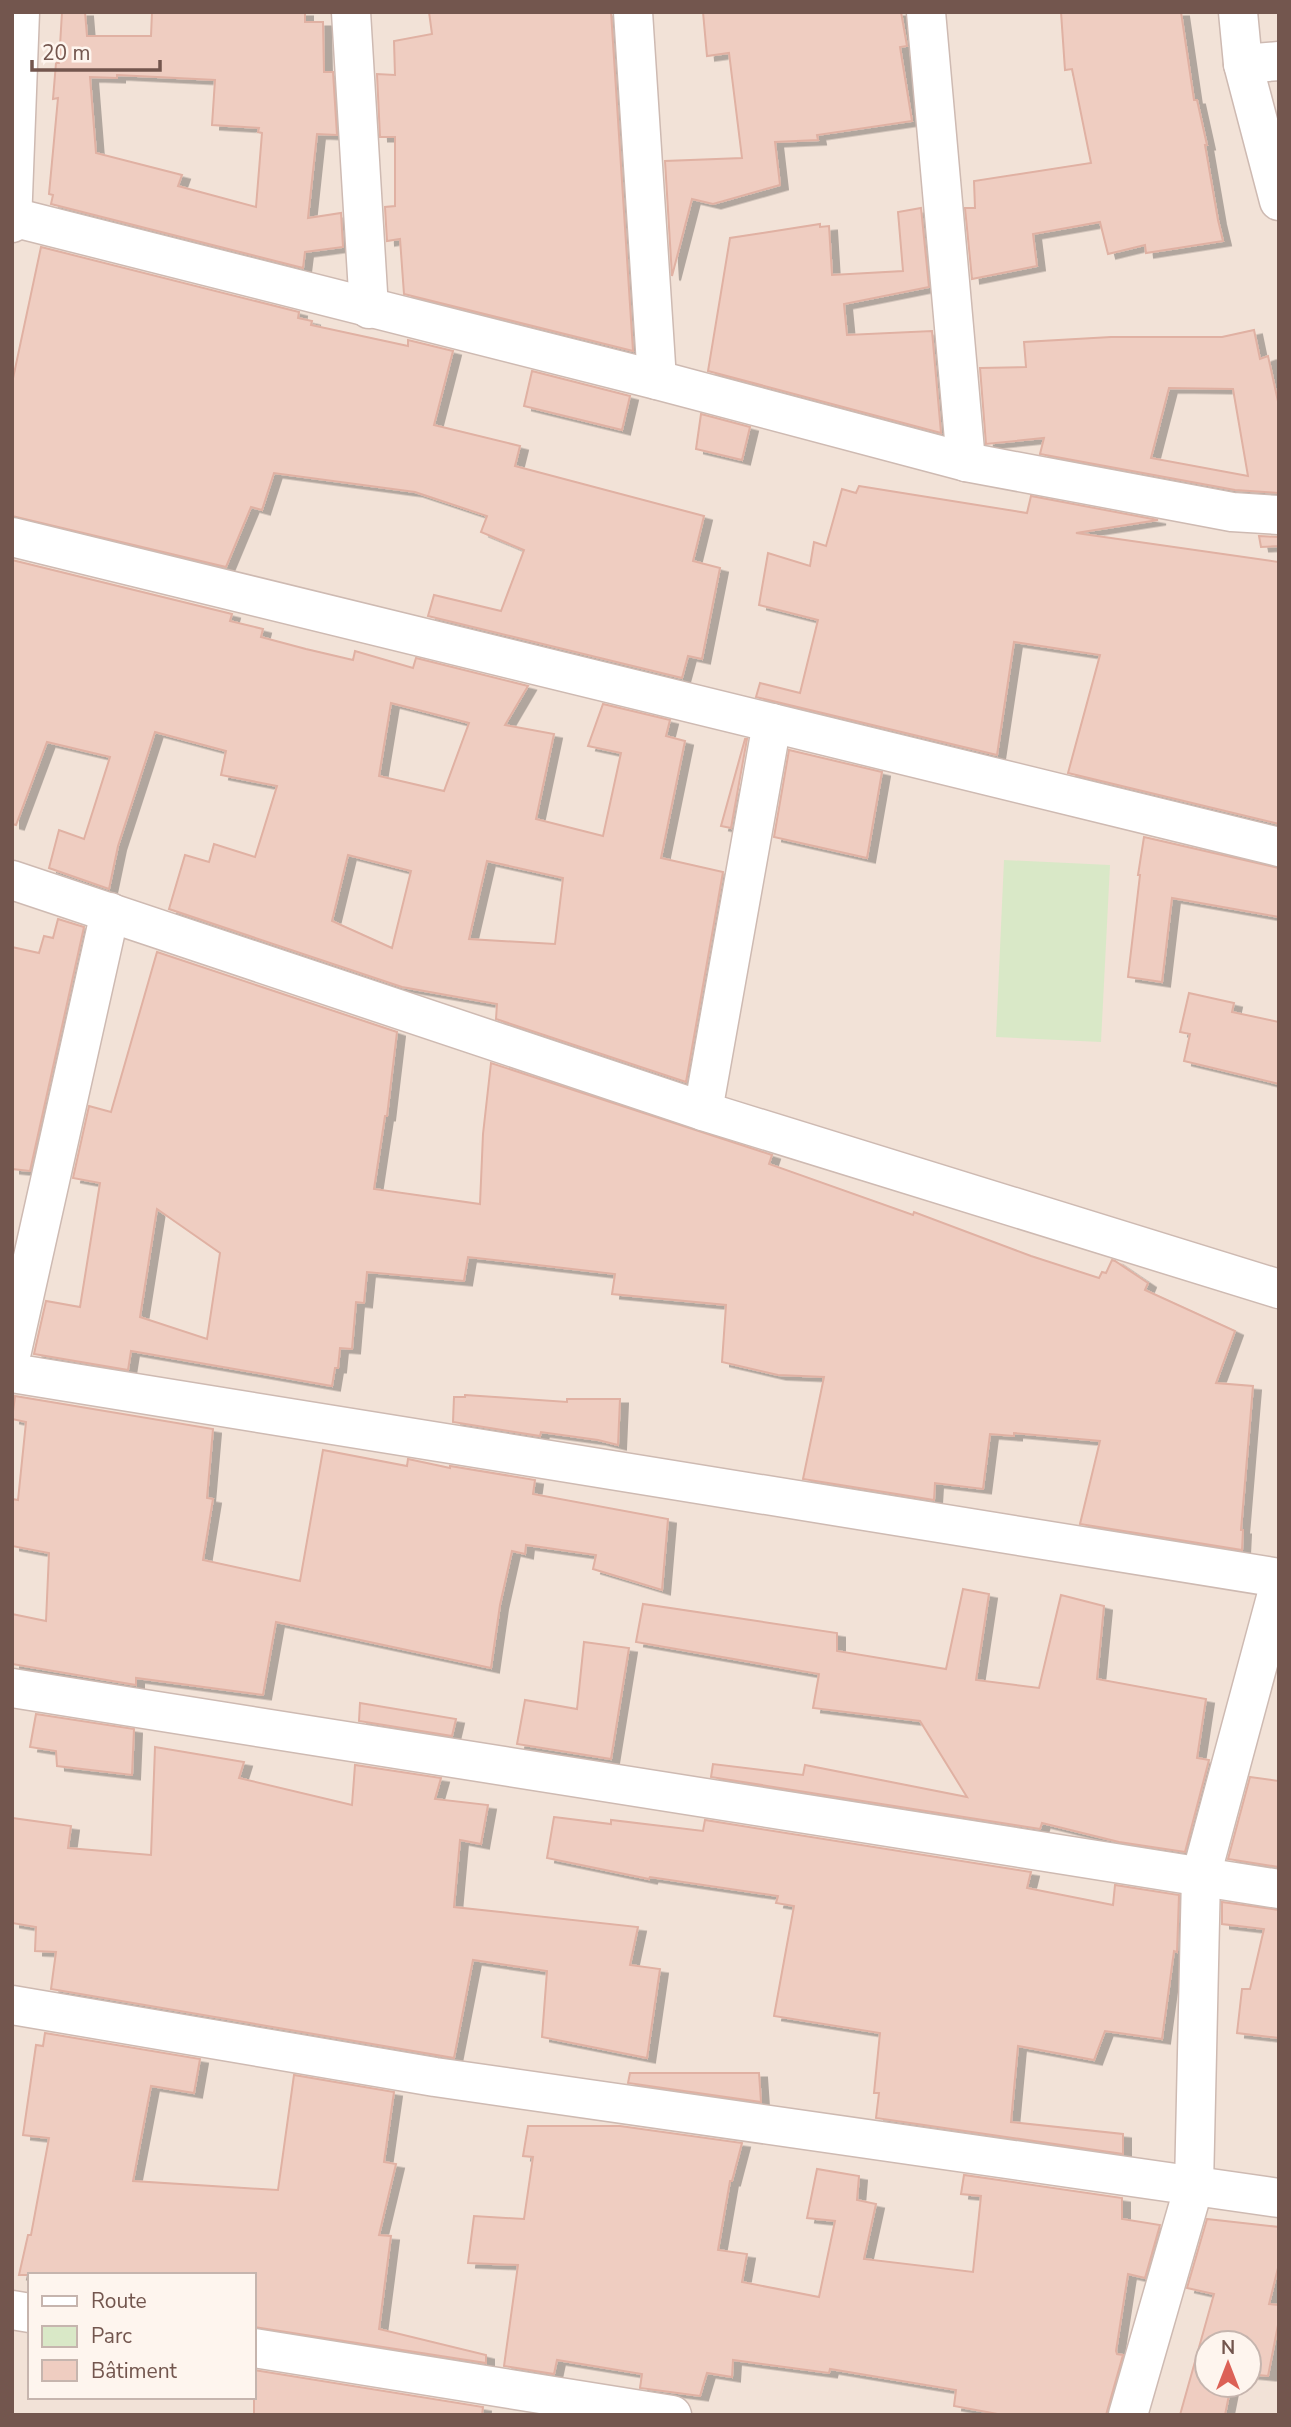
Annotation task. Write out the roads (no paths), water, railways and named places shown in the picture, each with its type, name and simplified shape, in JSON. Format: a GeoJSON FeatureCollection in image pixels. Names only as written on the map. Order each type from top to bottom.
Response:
{"type":"FeatureCollection","features":[{"type":"Feature","properties":{"kind":"street"},"geometry":{"type":"LineString","coordinates":[[20,12],[13,219],[657,380],[966,462],[1232,512],[1279,515]]}},
{"type":"Feature","properties":{"kind":"street"},"geometry":{"type":"LineString","coordinates":[[351,12],[369,309]]}},
{"type":"Feature","properties":{"kind":"street"},"geometry":{"type":"LineString","coordinates":[[633,12],[657,380]]}},
{"type":"Feature","properties":{"kind":"street"},"geometry":{"type":"LineString","coordinates":[[926,12],[966,462]]}},
{"type":"Feature","properties":{"kind":"street"},"geometry":{"type":"LineString","coordinates":[[1238,12],[1261,62],[1279,201]]}},
{"type":"Feature","properties":{"kind":"street"},"geometry":{"type":"LineString","coordinates":[[12,537],[1279,848]]}},
{"type":"Feature","properties":{"kind":"street"},"geometry":{"type":"LineString","coordinates":[[703,1111],[772,723]]}},
{"type":"Feature","properties":{"kind":"street"},"geometry":{"type":"LineString","coordinates":[[12,880],[703,1111],[1279,1289]]}},
{"type":"Feature","properties":{"kind":"street"},"geometry":{"type":"LineString","coordinates":[[12,1351],[110,912]]}},
{"type":"Feature","properties":{"kind":"street"},"geometry":{"type":"LineString","coordinates":[[12,1373],[1279,1578]]}},
{"type":"Feature","properties":{"kind":"street"},"geometry":{"type":"LineString","coordinates":[[1128,2415],[1194,2186],[1201,1876],[1279,1586]]}},
{"type":"Feature","properties":{"kind":"street"},"geometry":{"type":"LineString","coordinates":[[12,1688],[1279,1888]]}},
{"type":"Feature","properties":{"kind":"street"},"geometry":{"type":"LineString","coordinates":[[12,2005],[435,2077],[1279,2198]]}},
{"type":"Feature","properties":{"kind":"street"},"geometry":{"type":"LineString","coordinates":[[256,2348],[672,2415]]}}]}
